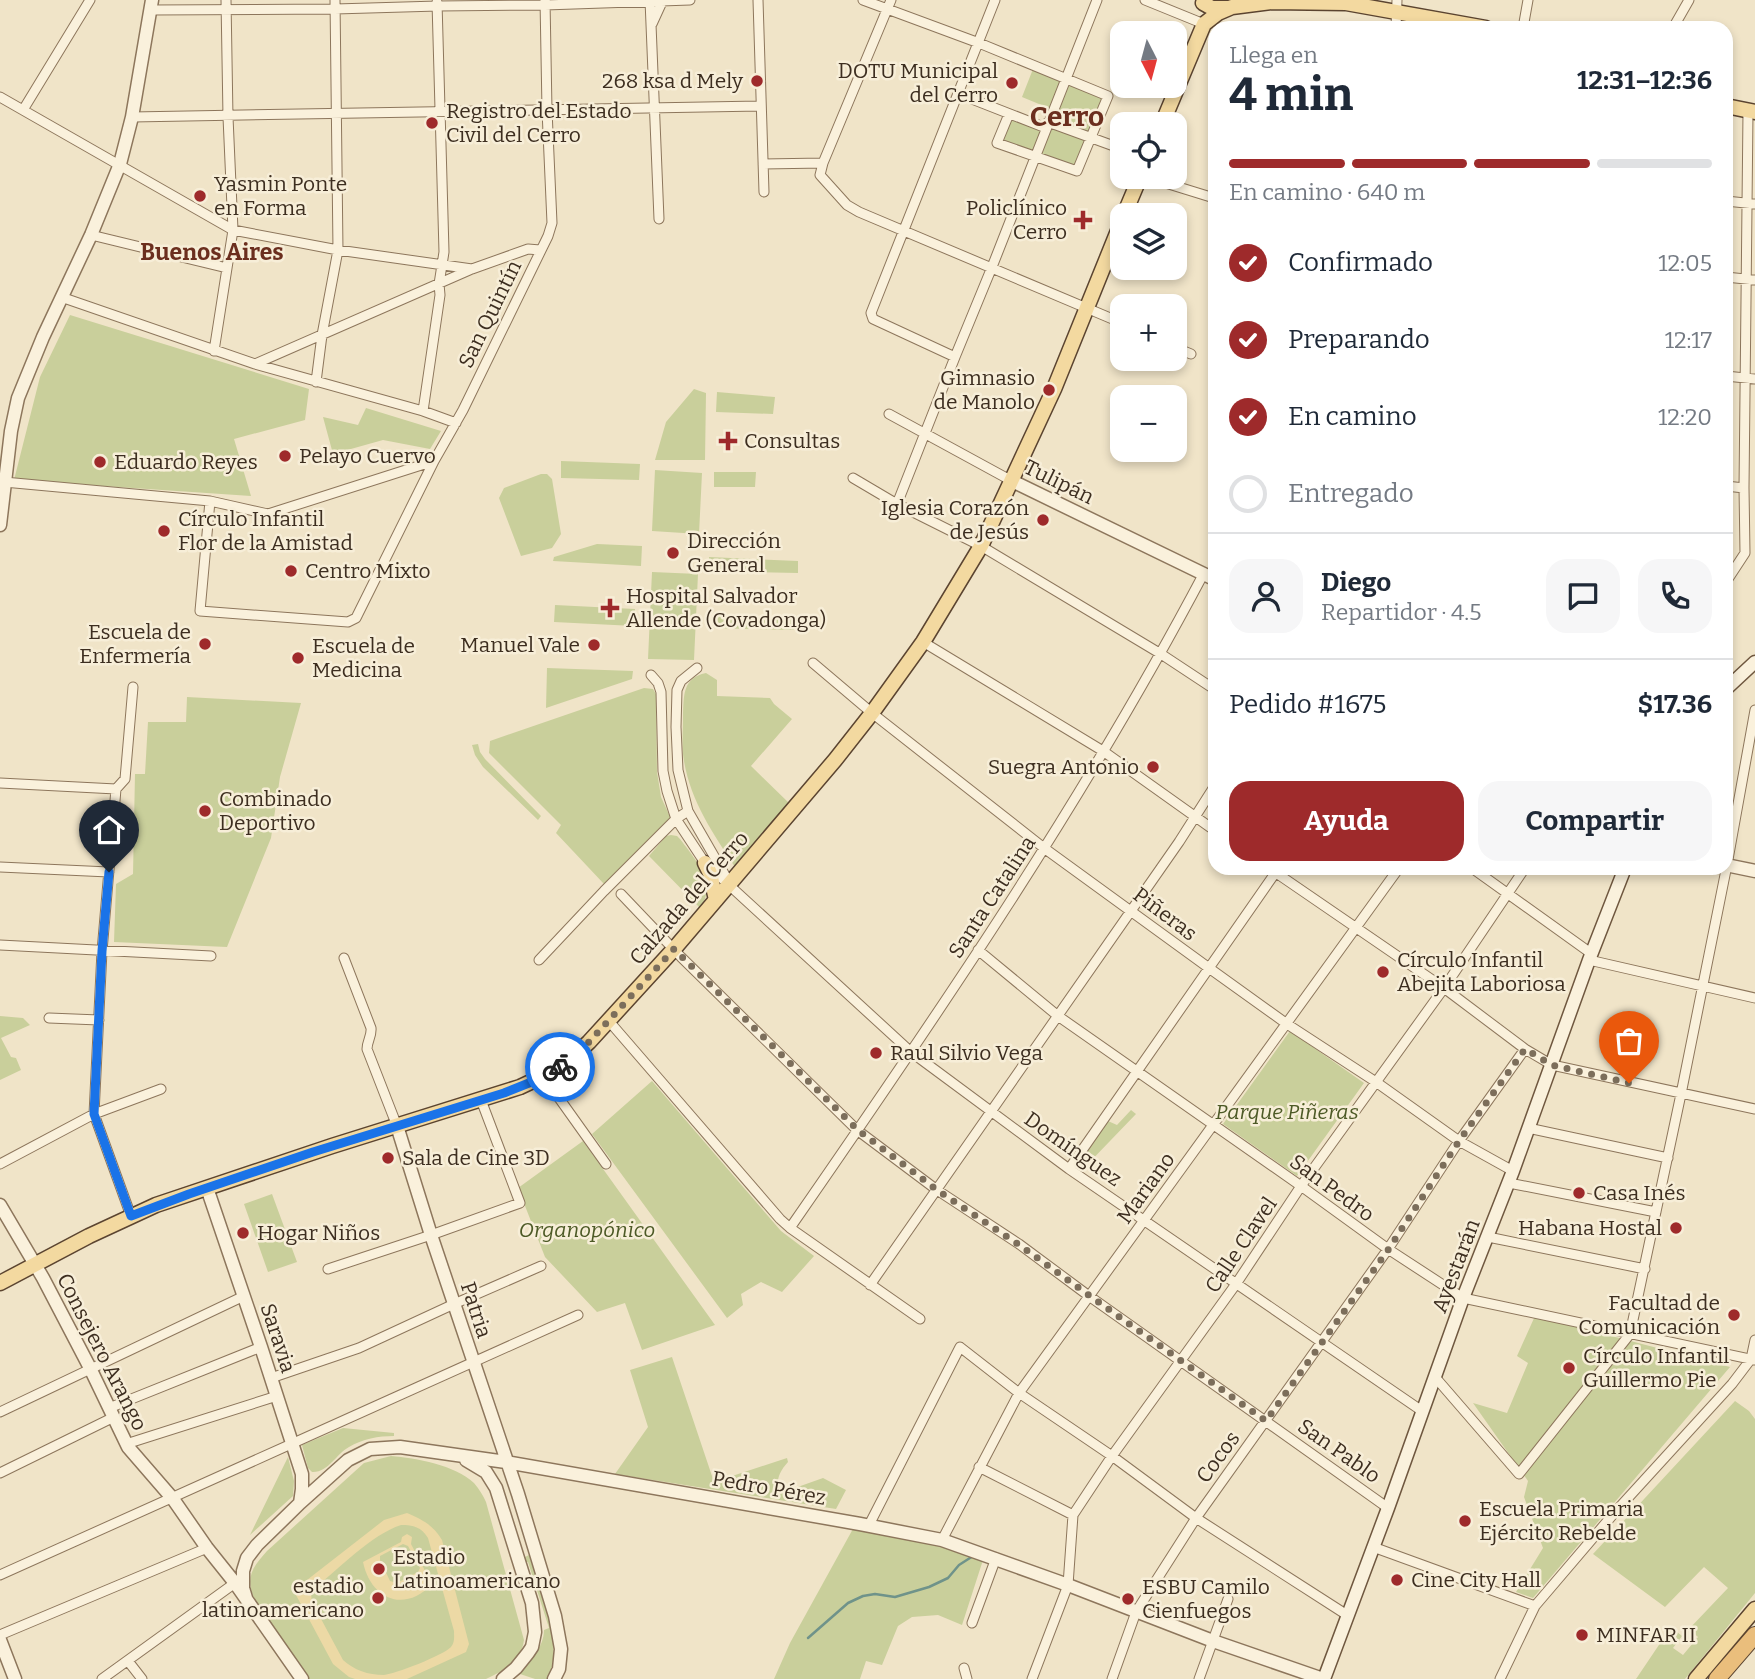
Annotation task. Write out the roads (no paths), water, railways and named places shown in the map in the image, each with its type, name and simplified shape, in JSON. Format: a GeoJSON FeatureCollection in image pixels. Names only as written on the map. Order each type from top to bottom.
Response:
{"type":"FeatureCollection","features":[{"type":"Feature","properties":{"kind":"highway"},"geometry":{"type":"LineString","coordinates":[[1709,1679],[1722,1673],[1755,1635]]}},
{"type":"Feature","properties":{"kind":"main road"},"geometry":{"type":"LineString","coordinates":[[1203,2],[1212,8],[1272,2],[1396,5],[1459,21]]}},
{"type":"Feature","properties":{"kind":"main road"},"geometry":{"type":"LineString","coordinates":[[1166,112],[1204,24],[1218,13],[1232,7]]}},
{"type":"Feature","properties":{"kind":"main road"},"geometry":{"type":"LineString","coordinates":[[1733,108],[1751,112]]}},
{"type":"Feature","properties":{"kind":"main road","name":"Calzada del Cerro"},"geometry":{"type":"LineString","coordinates":[[0,1283],[131,1216],[207,1188],[520,1087],[544,1077],[573,1057],[730,885],[835,760],[923,642],[981,546],[1054,389],[1110,250]]}},
{"type":"Feature","properties":{"kind":"main road"},"geometry":{"type":"LineString","coordinates":[[705,863],[716,900]]}},
{"type":"Feature","properties":{"kind":"main road"},"geometry":{"type":"LineString","coordinates":[[1696,1679],[1755,1609]]}},
{"type":"Feature","properties":{"kind":"street"},"geometry":{"type":"LineString","coordinates":[[23,110],[90,0]]}},
{"type":"Feature","properties":{"kind":"street"},"geometry":{"type":"LineString","coordinates":[[651,27],[663,0]]}},
{"type":"Feature","properties":{"kind":"street"},"geometry":{"type":"LineString","coordinates":[[0,525],[11,431],[18,398],[120,164],[132,117],[151,5],[690,0]]}},
{"type":"Feature","properties":{"kind":"street"},"geometry":{"type":"LineString","coordinates":[[758,0],[764,192]]}},
{"type":"Feature","properties":{"kind":"street"},"geometry":{"type":"LineString","coordinates":[[863,0],[889,5],[1108,96],[1077,171],[997,143],[1009,114]]}},
{"type":"Feature","properties":{"kind":"street"},"geometry":{"type":"LineString","coordinates":[[955,356],[873,319],[871,313],[995,0]]}},
{"type":"Feature","properties":{"kind":"street"},"geometry":{"type":"LineString","coordinates":[[897,504],[1097,0]]}},
{"type":"Feature","properties":{"kind":"street"},"geometry":{"type":"LineString","coordinates":[[1145,0],[1204,24],[1203,2]]}},
{"type":"Feature","properties":{"kind":"street"},"geometry":{"type":"LineString","coordinates":[[1524,21],[1528,0]]}},
{"type":"Feature","properties":{"kind":"street"},"geometry":{"type":"LineString","coordinates":[[1677,21],[1689,0]]}},
{"type":"Feature","properties":{"kind":"street"},"geometry":{"type":"LineString","coordinates":[[650,1],[659,219]]}},
{"type":"Feature","properties":{"kind":"street","name":"San Quintín"},"geometry":{"type":"LineString","coordinates":[[210,501],[200,611],[348,622],[356,618],[434,461],[456,423],[552,223],[545,2]]}},
{"type":"Feature","properties":{"kind":"street"},"geometry":{"type":"LineString","coordinates":[[423,411],[444,252],[438,3]]}},
{"type":"Feature","properties":{"kind":"street"},"geometry":{"type":"LineString","coordinates":[[316,382],[338,250],[335,4]]}},
{"type":"Feature","properties":{"kind":"street"},"geometry":{"type":"LineString","coordinates":[[214,351],[233,230],[226,5]]}},
{"type":"Feature","properties":{"kind":"street"},"geometry":{"type":"LineString","coordinates":[[889,5],[820,175],[847,205],[859,212],[1110,318]]}},
{"type":"Feature","properties":{"kind":"street"},"geometry":{"type":"LineString","coordinates":[[959,94],[1009,114],[1110,145]]}},
{"type":"Feature","properties":{"kind":"street"},"geometry":{"type":"LineString","coordinates":[[0,97],[233,230],[338,250],[472,270]]}},
{"type":"Feature","properties":{"kind":"street"},"geometry":{"type":"LineString","coordinates":[[132,117],[760,106]]}},
{"type":"Feature","properties":{"kind":"street"},"geometry":{"type":"LineString","coordinates":[[1733,571],[1746,550],[1744,488],[1750,378],[1751,112]]}},
{"type":"Feature","properties":{"kind":"street"},"geometry":{"type":"LineString","coordinates":[[763,164],[823,163]]}},
{"type":"Feature","properties":{"kind":"street"},"geometry":{"type":"LineString","coordinates":[[1185,189],[1208,196]]}},
{"type":"Feature","properties":{"kind":"street"},"geometry":{"type":"LineString","coordinates":[[1733,202],[1751,203]]}},
{"type":"Feature","properties":{"kind":"street"},"geometry":{"type":"LineString","coordinates":[[91,235],[227,268]]}},
{"type":"Feature","properties":{"kind":"street"},"geometry":{"type":"LineString","coordinates":[[255,364],[472,270],[528,249],[540,250]]}},
{"type":"Feature","properties":{"kind":"street"},"geometry":{"type":"LineString","coordinates":[[1733,278],[1751,280]]}},
{"type":"Feature","properties":{"kind":"street"},"geometry":{"type":"LineString","coordinates":[[61,297],[214,351],[456,423]]}},
{"type":"Feature","properties":{"kind":"street"},"geometry":{"type":"LineString","coordinates":[[1187,352],[1191,354]]}},
{"type":"Feature","properties":{"kind":"street","name":"Tulipán"},"geometry":{"type":"LineString","coordinates":[[889,414],[1012,481],[1208,576]]}},
{"type":"Feature","properties":{"kind":"street"},"geometry":{"type":"LineString","coordinates":[[4,482],[210,501],[268,514],[434,461]]}},
{"type":"Feature","properties":{"kind":"street"},"geometry":{"type":"LineString","coordinates":[[853,478],[897,504],[981,546],[1208,685]]}},
{"type":"Feature","properties":{"kind":"street"},"geometry":{"type":"LineString","coordinates":[[1733,487],[1744,488]]}},
{"type":"Feature","properties":{"kind":"street","name":"Santa Catalina"},"geometry":{"type":"LineString","coordinates":[[790,1228],[911,1052],[1044,848],[1208,578]]}},
{"type":"Feature","properties":{"kind":"street"},"geometry":{"type":"LineString","coordinates":[[923,642],[1103,751],[1208,826]]}},
{"type":"Feature","properties":{"kind":"street","name":"Piñeras"},"geometry":{"type":"LineString","coordinates":[[813,663],[872,713],[1044,848],[1287,1024],[1376,1082],[1511,1177],[1656,1212]]}},
{"type":"Feature","properties":{"kind":"street"},"geometry":{"type":"LineString","coordinates":[[1733,683],[1753,665]]}},
{"type":"Feature","properties":{"kind":"street","name":"Domínguez"},"geometry":{"type":"LineString","coordinates":[[697,668],[681,681],[677,690],[676,752],[688,811],[730,885]]}},
{"type":"Feature","properties":{"kind":"street","name":"Domínguez"},"geometry":{"type":"LineString","coordinates":[[651,676],[661,692],[663,771],[667,791],[676,819],[705,863],[911,1052],[1069,1169],[1422,1410]]}},
{"type":"Feature","properties":{"kind":"street"},"geometry":{"type":"LineString","coordinates":[[131,1216],[94,1114],[102,951],[116,789],[125,779],[133,687]]}},
{"type":"Feature","properties":{"kind":"street"},"geometry":{"type":"LineString","coordinates":[[1733,828],[1755,710]]}},
{"type":"Feature","properties":{"kind":"street"},"geometry":{"type":"LineString","coordinates":[[0,783],[116,789]]}},
{"type":"Feature","properties":{"kind":"street"},"geometry":{"type":"LineString","coordinates":[[870,1285],[1179,842],[1208,796]]}},
{"type":"Feature","properties":{"kind":"street"},"geometry":{"type":"LineString","coordinates":[[539,960],[676,819],[688,811]]}},
{"type":"Feature","properties":{"kind":"street"},"geometry":{"type":"LineString","coordinates":[[1733,866],[1755,871]]}},
{"type":"Feature","properties":{"kind":"street"},"geometry":{"type":"LineString","coordinates":[[0,867],[109,872]]}},
{"type":"Feature","properties":{"kind":"street"},"geometry":{"type":"LineString","coordinates":[[1069,1169],[1272,875]]}},
{"type":"Feature","properties":{"kind":"street"},"geometry":{"type":"LineString","coordinates":[[1282,875],[1444,988],[1525,1049],[1552,1065],[1755,1109]]}},
{"type":"Feature","properties":{"kind":"street","name":"Mariano"},"geometry":{"type":"LineString","coordinates":[[942,1540],[1019,1393],[1394,875]]}},
{"type":"Feature","properties":{"kind":"street"},"geometry":{"type":"LineString","coordinates":[[1481,875],[1590,957],[1755,998]]}},
{"type":"Feature","properties":{"kind":"street","name":"Calle Clavel"},"geometry":{"type":"LineString","coordinates":[[1032,1679],[1068,1585],[1073,1515],[1112,1456],[1236,1284],[1301,1186],[1444,988],[1520,875]]}},
{"type":"Feature","properties":{"kind":"street","name":"Ayestarán"},"geometry":{"type":"LineString","coordinates":[[1323,1679],[1622,875]]}},
{"type":"Feature","properties":{"kind":"street"},"geometry":{"type":"LineString","coordinates":[[1435,1377],[1519,1474],[1630,1334],[1724,875]]}},
{"type":"Feature","properties":{"kind":"street","name":"San Pablo"},"geometry":{"type":"LineString","coordinates":[[621,894],[858,1130],[937,1190],[1018,1244],[1388,1508]]}},
{"type":"Feature","properties":{"kind":"street"},"geometry":{"type":"LineString","coordinates":[[0,945],[211,956]]}},
{"type":"Feature","properties":{"kind":"street","name":"San Pedro"},"geometry":{"type":"LineString","coordinates":[[978,950],[1058,1016],[1136,1072],[1388,1250],[1463,1298],[1753,1360]]}},
{"type":"Feature","properties":{"kind":"street","name":"Patria"},"geometry":{"type":"LineString","coordinates":[[344,958],[372,1028],[367,1049],[397,1126],[555,1616],[561,1640],[561,1660],[554,1679]]}},
{"type":"Feature","properties":{"kind":"street"},"geometry":{"type":"LineString","coordinates":[[48,1018],[99,1020]]}},
{"type":"Feature","properties":{"kind":"street"},"geometry":{"type":"LineString","coordinates":[[608,1020],[780,1219],[920,1319]]}},
{"type":"Feature","properties":{"kind":"street","name":"Cocos"},"geometry":{"type":"LineString","coordinates":[[1112,1679],[1136,1612],[1196,1518],[1388,1250],[1459,1141],[1525,1049]]}},
{"type":"Feature","properties":{"kind":"street"},"geometry":{"type":"LineString","coordinates":[[544,1077],[606,1164]]}},
{"type":"Feature","properties":{"kind":"street"},"geometry":{"type":"LineString","coordinates":[[0,1164],[94,1114],[161,1089]]}},
{"type":"Feature","properties":{"kind":"street"},"geometry":{"type":"LineString","coordinates":[[328,1269],[520,1203],[481,1100]]}},
{"type":"Feature","properties":{"kind":"street"},"geometry":{"type":"LineString","coordinates":[[1528,1129],[1668,1158]]}},
{"type":"Feature","properties":{"kind":"street","name":"Saravia"},"geometry":{"type":"LineString","coordinates":[[207,1188],[299,1463],[303,1481],[300,1503]]}},
{"type":"Feature","properties":{"kind":"street","name":"Consejero Arango"},"geometry":{"type":"LineString","coordinates":[[0,1205],[90,1368],[126,1444],[173,1499],[207,1548],[239,1579]]}},
{"type":"Feature","properties":{"kind":"street"},"geometry":{"type":"LineString","coordinates":[[1488,1237],[1645,1269]]}},
{"type":"Feature","properties":{"kind":"street"},"geometry":{"type":"LineString","coordinates":[[271,1378],[359,1348],[541,1266]]}},
{"type":"Feature","properties":{"kind":"street"},"geometry":{"type":"LineString","coordinates":[[0,1412],[244,1296]]}},
{"type":"Feature","properties":{"kind":"street"},"geometry":{"type":"LineString","coordinates":[[0,1574],[173,1499],[578,1315]]}},
{"type":"Feature","properties":{"kind":"street"},"geometry":{"type":"LineString","coordinates":[[1500,1679],[1535,1606],[1616,1511],[1753,1360],[1755,1340]]}},
{"type":"Feature","properties":{"kind":"street"},"geometry":{"type":"LineString","coordinates":[[0,1473],[111,1413],[261,1347]]}},
{"type":"Feature","properties":{"kind":"street"},"geometry":{"type":"LineString","coordinates":[[869,1525],[960,1347],[1019,1393],[1112,1456],[1196,1518],[1347,1615]]}},
{"type":"Feature","properties":{"kind":"street"},"geometry":{"type":"LineString","coordinates":[[126,1444],[277,1396]]}},
{"type":"Feature","properties":{"kind":"street","name":"Pedro Pérez"},"geometry":{"type":"LineString","coordinates":[[239,1579],[251,1551],[329,1476],[354,1456],[378,1447],[400,1447],[506,1462],[942,1540],[1323,1679]]}},
{"type":"Feature","properties":{"kind":"street"},"geometry":{"type":"LineString","coordinates":[[446,1453],[483,1469],[490,1478]]}},
{"type":"Feature","properties":{"kind":"street"},"geometry":{"type":"LineString","coordinates":[[492,1460],[485,1464],[500,1499],[534,1619],[532,1647],[510,1678]]}},
{"type":"Feature","properties":{"kind":"street"},"geometry":{"type":"LineString","coordinates":[[299,1463],[311,1477],[329,1476]]}},
{"type":"Feature","properties":{"kind":"street"},"geometry":{"type":"LineString","coordinates":[[979,1467],[1073,1515]]}},
{"type":"Feature","properties":{"kind":"street"},"geometry":{"type":"LineString","coordinates":[[517,1494],[522,1478],[541,1469]]}},
{"type":"Feature","properties":{"kind":"street"},"geometry":{"type":"LineString","coordinates":[[1373,1547],[1535,1606]]}},
{"type":"Feature","properties":{"kind":"street"},"geometry":{"type":"LineString","coordinates":[[15,1679],[0,1638],[207,1548]]}},
{"type":"Feature","properties":{"kind":"street"},"geometry":{"type":"LineString","coordinates":[[972,1623],[996,1558]]}},
{"type":"Feature","properties":{"kind":"street"},"geometry":{"type":"LineString","coordinates":[[102,1679],[239,1579],[246,1598],[302,1679]]}},
{"type":"Feature","properties":{"kind":"street"},"geometry":{"type":"LineString","coordinates":[[1199,1679],[1228,1599]]}},
{"type":"Feature","properties":{"kind":"street"},"geometry":{"type":"LineString","coordinates":[[128,1661],[142,1679]]}},
{"type":"Feature","properties":{"kind":"street"},"geometry":{"type":"LineString","coordinates":[[964,1668],[967,1679]]}},
{"type":"Feature","properties":{"kind":"waterway"},"geometry":{"type":"LineString","coordinates":[[808,1638],[848,1603],[863,1596],[875,1594],[895,1597],[929,1587],[948,1578],[959,1565],[973,1556]]}},
{"type":"Feature","properties":{"kind":"place","name":"268 ksa d Mely"},"geometry":{"type":"Point","coordinates":[757,81]}},
{"type":"Feature","properties":{"kind":"place","name":"DOTU Municipal del Cerro"},"geometry":{"type":"Point","coordinates":[1012,83]}},
{"type":"Feature","properties":{"kind":"place","name":"Registro del Estado Civil del Cerro"},"geometry":{"type":"Point","coordinates":[432,123]}},
{"type":"Feature","properties":{"kind":"place","name":"Yasmin Ponte en Forma"},"geometry":{"type":"Point","coordinates":[200,196]}},
{"type":"Feature","properties":{"kind":"place","name":"Policlínico Cerro"},"geometry":{"type":"Point","coordinates":[1083,220]}},
{"type":"Feature","properties":{"kind":"place","name":"Gimnasio de Manolo"},"geometry":{"type":"Point","coordinates":[1049,390]}},
{"type":"Feature","properties":{"kind":"place","name":"Consultas"},"geometry":{"type":"Point","coordinates":[728,441]}},
{"type":"Feature","properties":{"kind":"place","name":"Pelayo Cuervo"},"geometry":{"type":"Point","coordinates":[285,456]}},
{"type":"Feature","properties":{"kind":"place","name":"Eduardo Reyes"},"geometry":{"type":"Point","coordinates":[100,462]}},
{"type":"Feature","properties":{"kind":"place","name":"Iglesia Corazón de Jesús"},"geometry":{"type":"Point","coordinates":[1043,520]}},
{"type":"Feature","properties":{"kind":"place","name":"Círculo Infantil Flor de la Amistad"},"geometry":{"type":"Point","coordinates":[164,531]}},
{"type":"Feature","properties":{"kind":"place","name":"Dirección General"},"geometry":{"type":"Point","coordinates":[673,553]}},
{"type":"Feature","properties":{"kind":"place","name":"Centro Mixto"},"geometry":{"type":"Point","coordinates":[291,571]}},
{"type":"Feature","properties":{"kind":"place","name":"Hospital Salvador Allende (Covadonga)"},"geometry":{"type":"Point","coordinates":[610,608]}},
{"type":"Feature","properties":{"kind":"place","name":"Escuela de Enfermería"},"geometry":{"type":"Point","coordinates":[205,644]}},
{"type":"Feature","properties":{"kind":"place","name":"Manuel Vale"},"geometry":{"type":"Point","coordinates":[594,645]}},
{"type":"Feature","properties":{"kind":"place","name":"Escuela de Medicina"},"geometry":{"type":"Point","coordinates":[298,658]}},
{"type":"Feature","properties":{"kind":"place","name":"Suegra Antonio"},"geometry":{"type":"Point","coordinates":[1153,767]}},
{"type":"Feature","properties":{"kind":"place","name":"Combinado Deportivo"},"geometry":{"type":"Point","coordinates":[205,811]}},
{"type":"Feature","properties":{"kind":"place","name":"Círculo Infantil Abejita Laboriosa"},"geometry":{"type":"Point","coordinates":[1383,972]}},
{"type":"Feature","properties":{"kind":"place","name":"Raul Silvio Vega"},"geometry":{"type":"Point","coordinates":[876,1053]}},
{"type":"Feature","properties":{"kind":"place","name":"Sala de Cine 3D"},"geometry":{"type":"Point","coordinates":[388,1158]}},
{"type":"Feature","properties":{"kind":"place","name":"Casa Inés"},"geometry":{"type":"Point","coordinates":[1579,1193]}},
{"type":"Feature","properties":{"kind":"place","name":"Habana Hostal"},"geometry":{"type":"Point","coordinates":[1676,1228]}},
{"type":"Feature","properties":{"kind":"place","name":"Hogar Niños"},"geometry":{"type":"Point","coordinates":[243,1233]}},
{"type":"Feature","properties":{"kind":"place","name":"Facultad de Comunicación"},"geometry":{"type":"Point","coordinates":[1734,1315]}},
{"type":"Feature","properties":{"kind":"place","name":"Círculo Infantil Guillermo Pie"},"geometry":{"type":"Point","coordinates":[1569,1368]}},
{"type":"Feature","properties":{"kind":"place","name":"Escuela Primaria Ejército Rebelde"},"geometry":{"type":"Point","coordinates":[1465,1521]}},
{"type":"Feature","properties":{"kind":"place","name":"Estadio Latinoamericano"},"geometry":{"type":"Point","coordinates":[379,1569]}},
{"type":"Feature","properties":{"kind":"place","name":"Cine City Hall"},"geometry":{"type":"Point","coordinates":[1397,1580]}},
{"type":"Feature","properties":{"kind":"place","name":"estadio latinoamericano"},"geometry":{"type":"Point","coordinates":[378,1598]}},
{"type":"Feature","properties":{"kind":"place","name":"ESBU Camilo Cienfuegos"},"geometry":{"type":"Point","coordinates":[1128,1599]}},
{"type":"Feature","properties":{"kind":"place","name":"MINFAR II"},"geometry":{"type":"Point","coordinates":[1582,1635]}},
{"type":"Feature","properties":{"kind":"district","name":"Cerro"},"geometry":{"type":"Point","coordinates":[1067,116]}},
{"type":"Feature","properties":{"kind":"district","name":"Buenos Aires"},"geometry":{"type":"Point","coordinates":[212,252]}},
{"type":"Feature","properties":{"kind":"park label","name":"Parque Piñeras"},"geometry":{"type":"Point","coordinates":[1287,1112]}},
{"type":"Feature","properties":{"kind":"park label","name":"Organopónico"},"geometry":{"type":"Point","coordinates":[587,1230]}}]}
